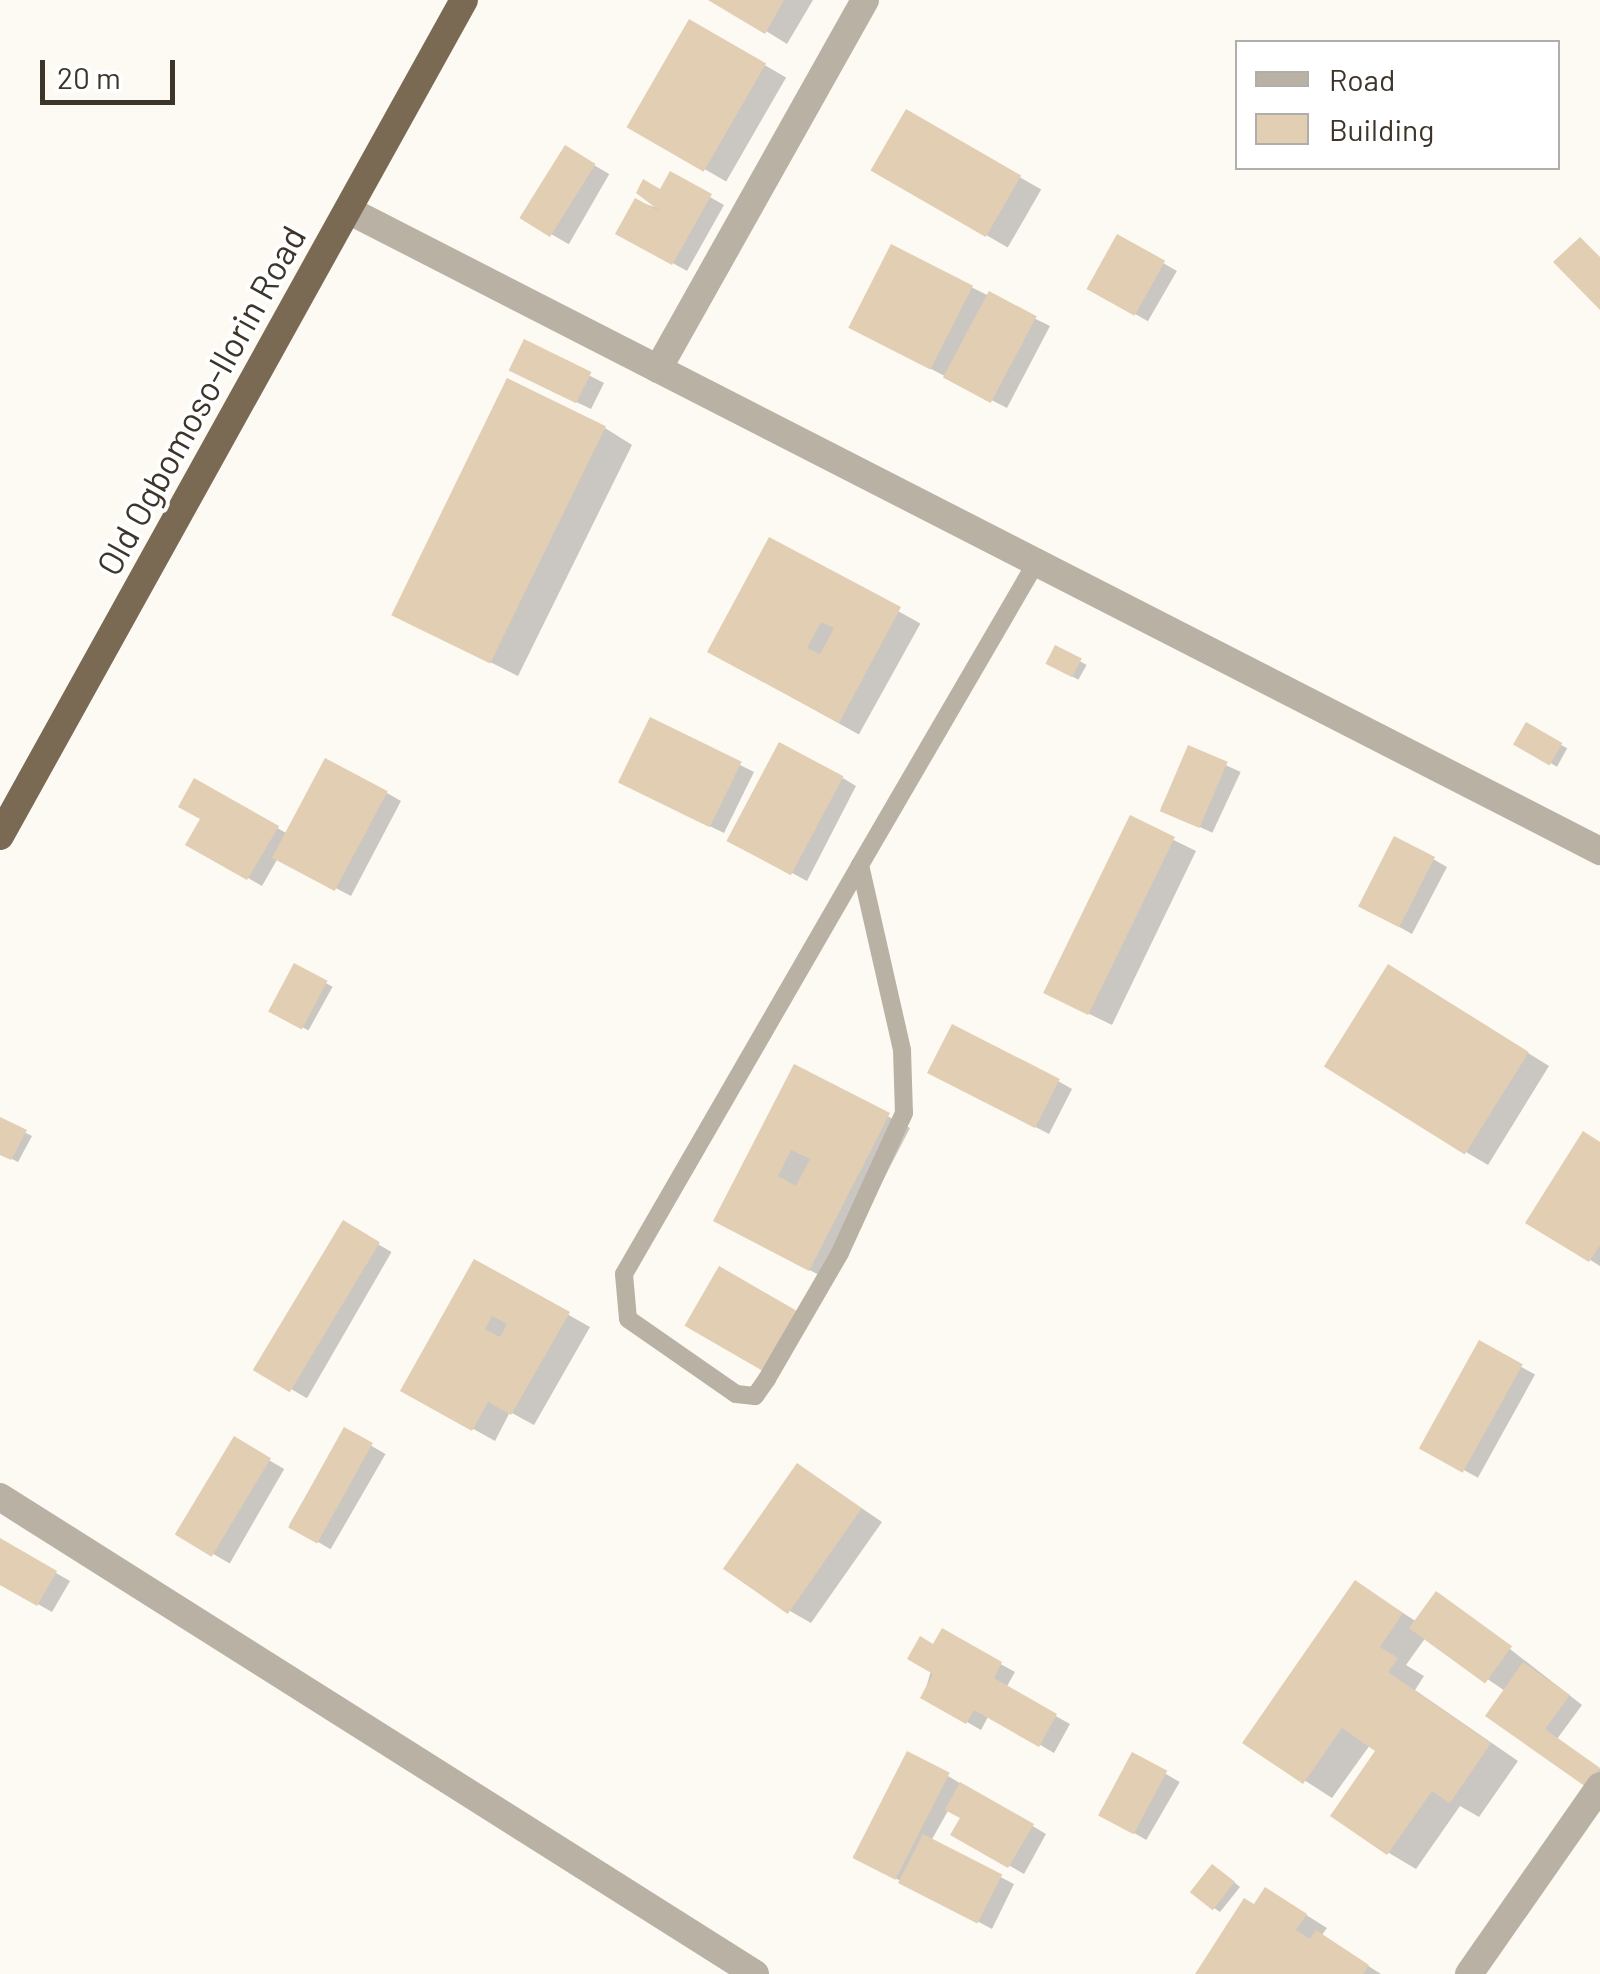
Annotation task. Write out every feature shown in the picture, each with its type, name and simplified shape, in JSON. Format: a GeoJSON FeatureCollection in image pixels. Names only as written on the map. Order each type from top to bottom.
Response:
{"type":"FeatureCollection","features":[{"type":"Feature","properties":{"kind":"highway","name":"Old Ogbomoso-Ilorin Road"},"geometry":{"type":"LineString","coordinates":[[0,836],[464,0]]}},
{"type":"Feature","properties":{"kind":"street"},"geometry":{"type":"LineString","coordinates":[[658,369],[865,0]]}},
{"type":"Feature","properties":{"kind":"street"},"geometry":{"type":"LineString","coordinates":[[348,210],[1600,851]]}},
{"type":"Feature","properties":{"kind":"street"},"geometry":{"type":"LineString","coordinates":[[0,1497],[755,1974]]}},
{"type":"Feature","properties":{"kind":"street"},"geometry":{"type":"LineString","coordinates":[[1470,1974],[1600,1786]]}},
{"type":"Feature","properties":{"kind":"lane"},"geometry":{"type":"LineString","coordinates":[[860,865],[902,1050],[904,1113],[840,1253],[767,1379],[755,1396],[736,1394],[628,1319],[624,1274],[860,865],[1036,562]]}},
{"type":"Feature","properties":{"kind":"building"},"geometry":{"type":"Polygon","coordinates":[[[708,0],[784,0],[765,34],[708,0]]]}},
{"type":"Feature","properties":{"kind":"building"},"geometry":{"type":"Polygon","coordinates":[[[689,19],[766,64],[704,172],[626,127],[689,19]]]}},
{"type":"Feature","properties":{"kind":"building"},"geometry":{"type":"Polygon","coordinates":[[[906,109],[1021,175],[986,237],[870,170],[906,109]]]}},
{"type":"Feature","properties":{"kind":"building"},"geometry":{"type":"Polygon","coordinates":[[[565,145],[596,164],[550,237],[519,218],[565,145]]]}},
{"type":"Feature","properties":{"kind":"building"},"geometry":{"type":"Polygon","coordinates":[[[670,171],[712,194],[672,265],[615,234],[635,198],[661,212],[636,193],[643,179],[660,189],[670,171]]]}},
{"type":"Feature","properties":{"kind":"building"},"geometry":{"type":"Polygon","coordinates":[[[1117,234],[1165,261],[1135,316],[1086,289],[1117,234]]]}},
{"type":"Feature","properties":{"kind":"building"},"geometry":{"type":"Polygon","coordinates":[[[1580,237],[1600,257],[1600,310],[1553,262],[1580,237]]]}},
{"type":"Feature","properties":{"kind":"building"},"geometry":{"type":"Polygon","coordinates":[[[891,244],[973,286],[930,370],[848,328],[891,244]]]}},
{"type":"Feature","properties":{"kind":"building"},"geometry":{"type":"Polygon","coordinates":[[[989,291],[1037,316],[991,403],[943,378],[989,291]]]}},
{"type":"Feature","properties":{"kind":"building"},"geometry":{"type":"Polygon","coordinates":[[[524,339],[591,372],[576,403],[509,370],[524,339]]]}},
{"type":"Feature","properties":{"kind":"building"},"geometry":{"type":"Polygon","coordinates":[[[507,378],[606,426],[490,664],[391,615],[507,378]]]}},
{"type":"Feature","properties":{"kind":"building"},"geometry":{"type":"Polygon","coordinates":[[[769,537],[901,607],[839,723],[707,652],[769,537]],[[821,622],[807,648],[820,654],[834,628],[821,622]]]}},
{"type":"Feature","properties":{"kind":"building"},"geometry":{"type":"Polygon","coordinates":[[[1055,645],[1082,659],[1072,677],[1045,664],[1055,645]]]}},
{"type":"Feature","properties":{"kind":"building"},"geometry":{"type":"Polygon","coordinates":[[[650,717],[742,762],[710,827],[618,783],[650,717]]]}},
{"type":"Feature","properties":{"kind":"building"},"geometry":{"type":"Polygon","coordinates":[[[1526,722],[1562,743],[1549,766],[1513,745],[1526,722]]]}},
{"type":"Feature","properties":{"kind":"building"},"geometry":{"type":"Polygon","coordinates":[[[779,742],[843,776],[791,875],[726,841],[779,742]]]}},
{"type":"Feature","properties":{"kind":"building"},"geometry":{"type":"Polygon","coordinates":[[[1188,745],[1228,762],[1199,828],[1160,811],[1188,745]]]}},
{"type":"Feature","properties":{"kind":"building"},"geometry":{"type":"Polygon","coordinates":[[[325,758],[388,791],[335,891],[272,858],[325,758]]]}},
{"type":"Feature","properties":{"kind":"building"},"geometry":{"type":"Polygon","coordinates":[[[194,778],[279,826],[247,880],[185,845],[200,819],[178,807],[194,778]]]}},
{"type":"Feature","properties":{"kind":"building"},"geometry":{"type":"Polygon","coordinates":[[[1130,815],[1175,837],[1088,1015],[1043,993],[1130,815]]]}},
{"type":"Feature","properties":{"kind":"building"},"geometry":{"type":"Polygon","coordinates":[[[1394,836],[1435,857],[1399,927],[1358,906],[1394,836]]]}},
{"type":"Feature","properties":{"kind":"building"},"geometry":{"type":"Polygon","coordinates":[[[294,963],[328,981],[302,1029],[268,1012],[294,963]]]}},
{"type":"Feature","properties":{"kind":"building"},"geometry":{"type":"Polygon","coordinates":[[[1388,964],[1529,1052],[1465,1155],[1324,1067],[1388,964]]]}},
{"type":"Feature","properties":{"kind":"building"},"geometry":{"type":"Polygon","coordinates":[[[952,1024],[1060,1079],[1035,1128],[927,1073],[952,1024]]]}},
{"type":"Feature","properties":{"kind":"building"},"geometry":{"type":"Polygon","coordinates":[[[794,1064],[890,1113],[809,1271],[713,1221],[794,1064]],[[791,1150],[778,1176],[796,1186],[810,1159],[791,1150]]]}},
{"type":"Feature","properties":{"kind":"building"},"geometry":{"type":"Polygon","coordinates":[[[0,1117],[27,1130],[11,1160],[0,1155],[0,1117]]]}},
{"type":"Feature","properties":{"kind":"building"},"geometry":{"type":"Polygon","coordinates":[[[1583,1131],[1600,1142],[1600,1245],[1589,1262],[1525,1223],[1583,1131]]]}},
{"type":"Feature","properties":{"kind":"building"},"geometry":{"type":"Polygon","coordinates":[[[343,1220],[380,1242],[290,1392],[253,1370],[343,1220]]]}},
{"type":"Feature","properties":{"kind":"building"},"geometry":{"type":"Polygon","coordinates":[[[474,1259],[570,1312],[511,1415],[488,1402],[472,1431],[400,1391],[474,1259]],[[492,1316],[485,1329],[500,1337],[507,1324],[492,1316]]]}},
{"type":"Feature","properties":{"kind":"building"},"geometry":{"type":"Polygon","coordinates":[[[719,1266],[797,1311],[762,1371],[684,1326],[719,1266]]]}},
{"type":"Feature","properties":{"kind":"building"},"geometry":{"type":"Polygon","coordinates":[[[1479,1340],[1523,1364],[1463,1473],[1419,1448],[1479,1340]]]}},
{"type":"Feature","properties":{"kind":"building"},"geometry":{"type":"Polygon","coordinates":[[[344,1427],[373,1443],[317,1544],[288,1528],[344,1427]]]}},
{"type":"Feature","properties":{"kind":"building"},"geometry":{"type":"Polygon","coordinates":[[[234,1436],[271,1458],[212,1557],[175,1535],[234,1436]]]}},
{"type":"Feature","properties":{"kind":"building"},"geometry":{"type":"Polygon","coordinates":[[[797,1463],[862,1508],[788,1614],[723,1569],[797,1463]]]}},
{"type":"Feature","properties":{"kind":"building"},"geometry":{"type":"Polygon","coordinates":[[[0,1538],[57,1571],[37,1606],[0,1585],[0,1538]]]}},
{"type":"Feature","properties":{"kind":"building"},"geometry":{"type":"Polygon","coordinates":[[[1355,1580],[1403,1613],[1380,1647],[1398,1658],[1388,1672],[1491,1743],[1450,1803],[1432,1791],[1387,1855],[1330,1816],[1375,1751],[1342,1728],[1303,1784],[1242,1743],[1355,1580]]]}},
{"type":"Feature","properties":{"kind":"building"},"geometry":{"type":"Polygon","coordinates":[[[1436,1591],[1512,1646],[1485,1683],[1409,1628],[1436,1591]]]}},
{"type":"Feature","properties":{"kind":"building"},"geometry":{"type":"Polygon","coordinates":[[[942,1628],[1002,1662],[994,1678],[1057,1714],[1039,1747],[974,1710],[966,1724],[920,1698],[933,1674],[907,1659],[920,1636],[933,1644],[942,1628]]]}},
{"type":"Feature","properties":{"kind":"building"},"geometry":{"type":"Polygon","coordinates":[[[1523,1662],[1570,1695],[1545,1729],[1600,1768],[1586,1787],[1485,1716],[1523,1662]]]}},
{"type":"Feature","properties":{"kind":"building"},"geometry":{"type":"Polygon","coordinates":[[[907,1751],[950,1773],[895,1880],[853,1858],[907,1751]]]}},
{"type":"Feature","properties":{"kind":"building"},"geometry":{"type":"Polygon","coordinates":[[[1132,1752],[1167,1771],[1134,1834],[1098,1816],[1132,1752]]]}},
{"type":"Feature","properties":{"kind":"building"},"geometry":{"type":"Polygon","coordinates":[[[960,1782],[1034,1824],[1008,1868],[950,1835],[960,1818],[945,1810],[960,1782]]]}},
{"type":"Feature","properties":{"kind":"building"},"geometry":{"type":"Polygon","coordinates":[[[923,1834],[1002,1874],[977,1923],[898,1883],[923,1834]]]}},
{"type":"Feature","properties":{"kind":"building"},"geometry":{"type":"Polygon","coordinates":[[[1212,1864],[1235,1882],[1213,1910],[1190,1892],[1212,1864]]]}},
{"type":"Feature","properties":{"kind":"building"},"geometry":{"type":"Polygon","coordinates":[[[1265,1887],[1307,1914],[1296,1930],[1310,1939],[1316,1930],[1369,1965],[1363,1974],[1195,1974],[1244,1898],[1254,1904],[1265,1887]]]}}]}
